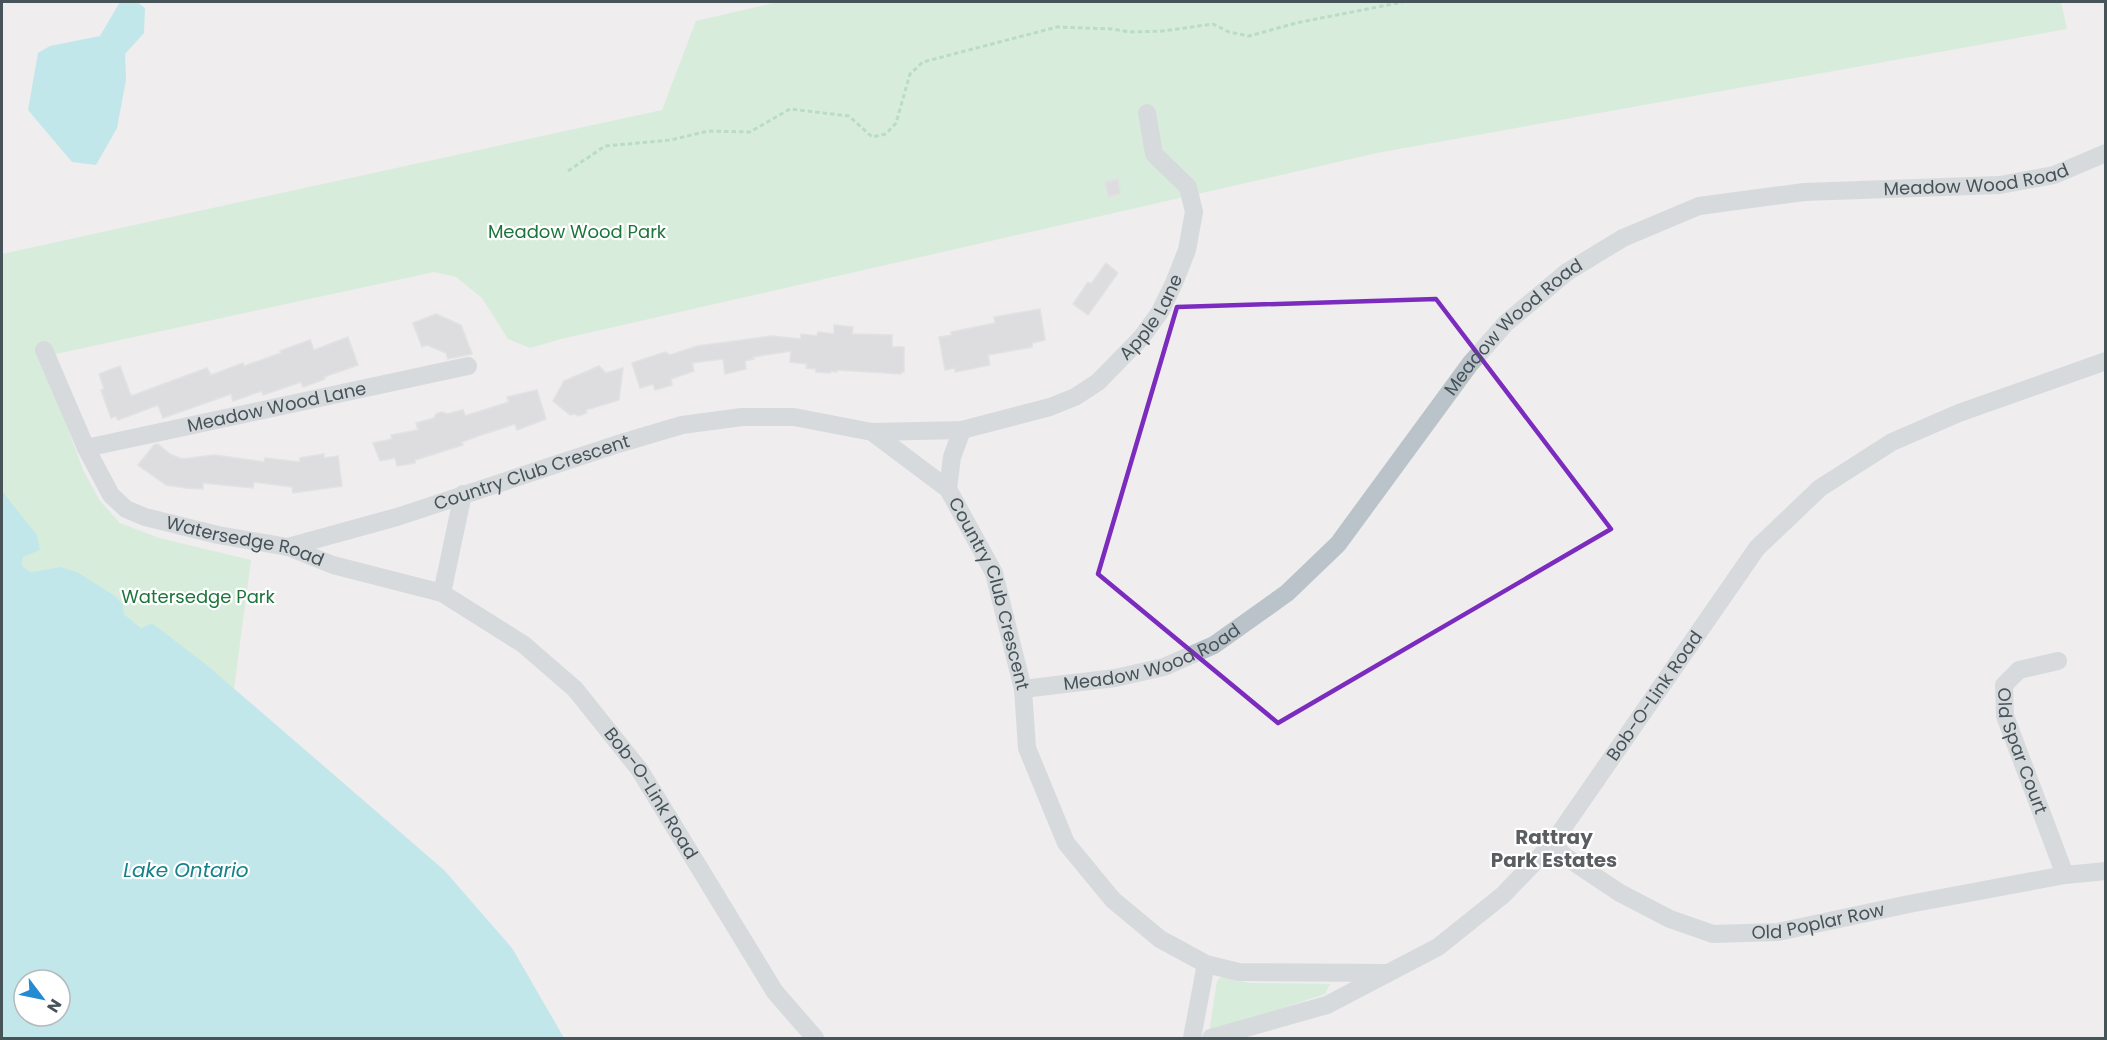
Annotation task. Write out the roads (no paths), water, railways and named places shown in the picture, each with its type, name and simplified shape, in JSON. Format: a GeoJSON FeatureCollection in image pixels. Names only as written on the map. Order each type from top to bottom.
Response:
{"type":"FeatureCollection","features":[{"type":"Feature","properties":{"kind":"street","name":"Apple Lane"},"geometry":{"type":"LineString","coordinates":[[872,432],[962,430],[1050,407],[1075,397],[1098,382],[1141,338],[1160,312],[1187,250],[1194,212],[1188,187],[1154,154],[1147,113]]}},
{"type":"Feature","properties":{"kind":"street","name":"Meadow Wood Road"},"geometry":{"type":"LineString","coordinates":[[1023,689],[1115,678],[1164,667],[1214,645],[1287,593],[1338,544],[1470,364],[1506,322],[1567,272],[1623,238],[1699,206],[1804,192],[2000,185],[2054,176],[2106,153]]}},
{"type":"Feature","properties":{"kind":"street","name":"Watersedge Road"},"geometry":{"type":"LineString","coordinates":[[44,350],[86,448],[111,495],[126,509],[145,517],[218,535],[288,547],[333,565],[442,593]]}},
{"type":"Feature","properties":{"kind":"street","name":"Bob-O-Link Road"},"geometry":{"type":"LineString","coordinates":[[1211,1038],[1327,1005],[1438,947],[1503,895],[1552,844],[1757,548],[1820,488],[1892,442],[1959,413],[2106,361]]}},
{"type":"Feature","properties":{"kind":"street","name":"Meadow Wood Lane"},"geometry":{"type":"LineString","coordinates":[[86,448],[468,366]]}},
{"type":"Feature","properties":{"kind":"street","name":"Country Club Crescent"},"geometry":{"type":"LineString","coordinates":[[288,547],[397,517],[682,425],[742,417],[794,417],[872,432],[948,489],[994,573],[1023,689],[1027,748],[1066,843],[1113,900],[1160,939],[1206,964],[1239,972],[1388,973]]}},
{"type":"Feature","properties":{"kind":"street"},"geometry":{"type":"LineString","coordinates":[[948,489],[952,457],[962,430]]}},
{"type":"Feature","properties":{"kind":"street"},"geometry":{"type":"LineString","coordinates":[[442,593],[463,494]]}},
{"type":"Feature","properties":{"kind":"street","name":"Bob-O-Link Road"},"geometry":{"type":"LineString","coordinates":[[442,593],[523,644],[575,689],[639,769],[775,992],[815,1038]]}},
{"type":"Feature","properties":{"kind":"street","name":"Old Spar Court"},"geometry":{"type":"LineString","coordinates":[[2058,661],[2019,670],[2004,685],[2005,716],[2065,875]]}},
{"type":"Feature","properties":{"kind":"street","name":"Old Poplar Row"},"geometry":{"type":"LineString","coordinates":[[1552,844],[1566,857],[1620,893],[1670,919],[1713,934],[1778,932],[1909,904],[2065,875],[2106,871]]}},
{"type":"Feature","properties":{"kind":"street"},"geometry":{"type":"LineString","coordinates":[[1192,1038],[1206,964]]}},
{"type":"Feature","properties":{"kind":"water"},"geometry":{"type":"Polygon","coordinates":[[[120,2],[137,2],[145,8],[144,33],[125,54],[126,80],[117,128],[96,165],[72,162],[28,110],[38,53],[50,46],[100,36],[120,2]]]}},
{"type":"Feature","properties":{"kind":"water","name":"Lake Ontario"},"geometry":{"type":"Polygon","coordinates":[[[2,491],[37,535],[40,550],[23,557],[22,566],[31,572],[60,567],[77,572],[115,596],[123,605],[124,614],[141,628],[152,623],[208,666],[444,870],[512,948],[564,1038],[2,1038],[2,491]]]}},
{"type":"Feature","properties":{"kind":"district","name":"Rattray Park Estates"},"geometry":{"type":"Point","coordinates":[1554,848]}},
{"type":"Feature","properties":{"kind":"park label","name":"Meadow Wood Park"},"geometry":{"type":"Point","coordinates":[577,232]}},
{"type":"Feature","properties":{"kind":"park label","name":"Watersedge Park"},"geometry":{"type":"Point","coordinates":[198,597]}}]}
